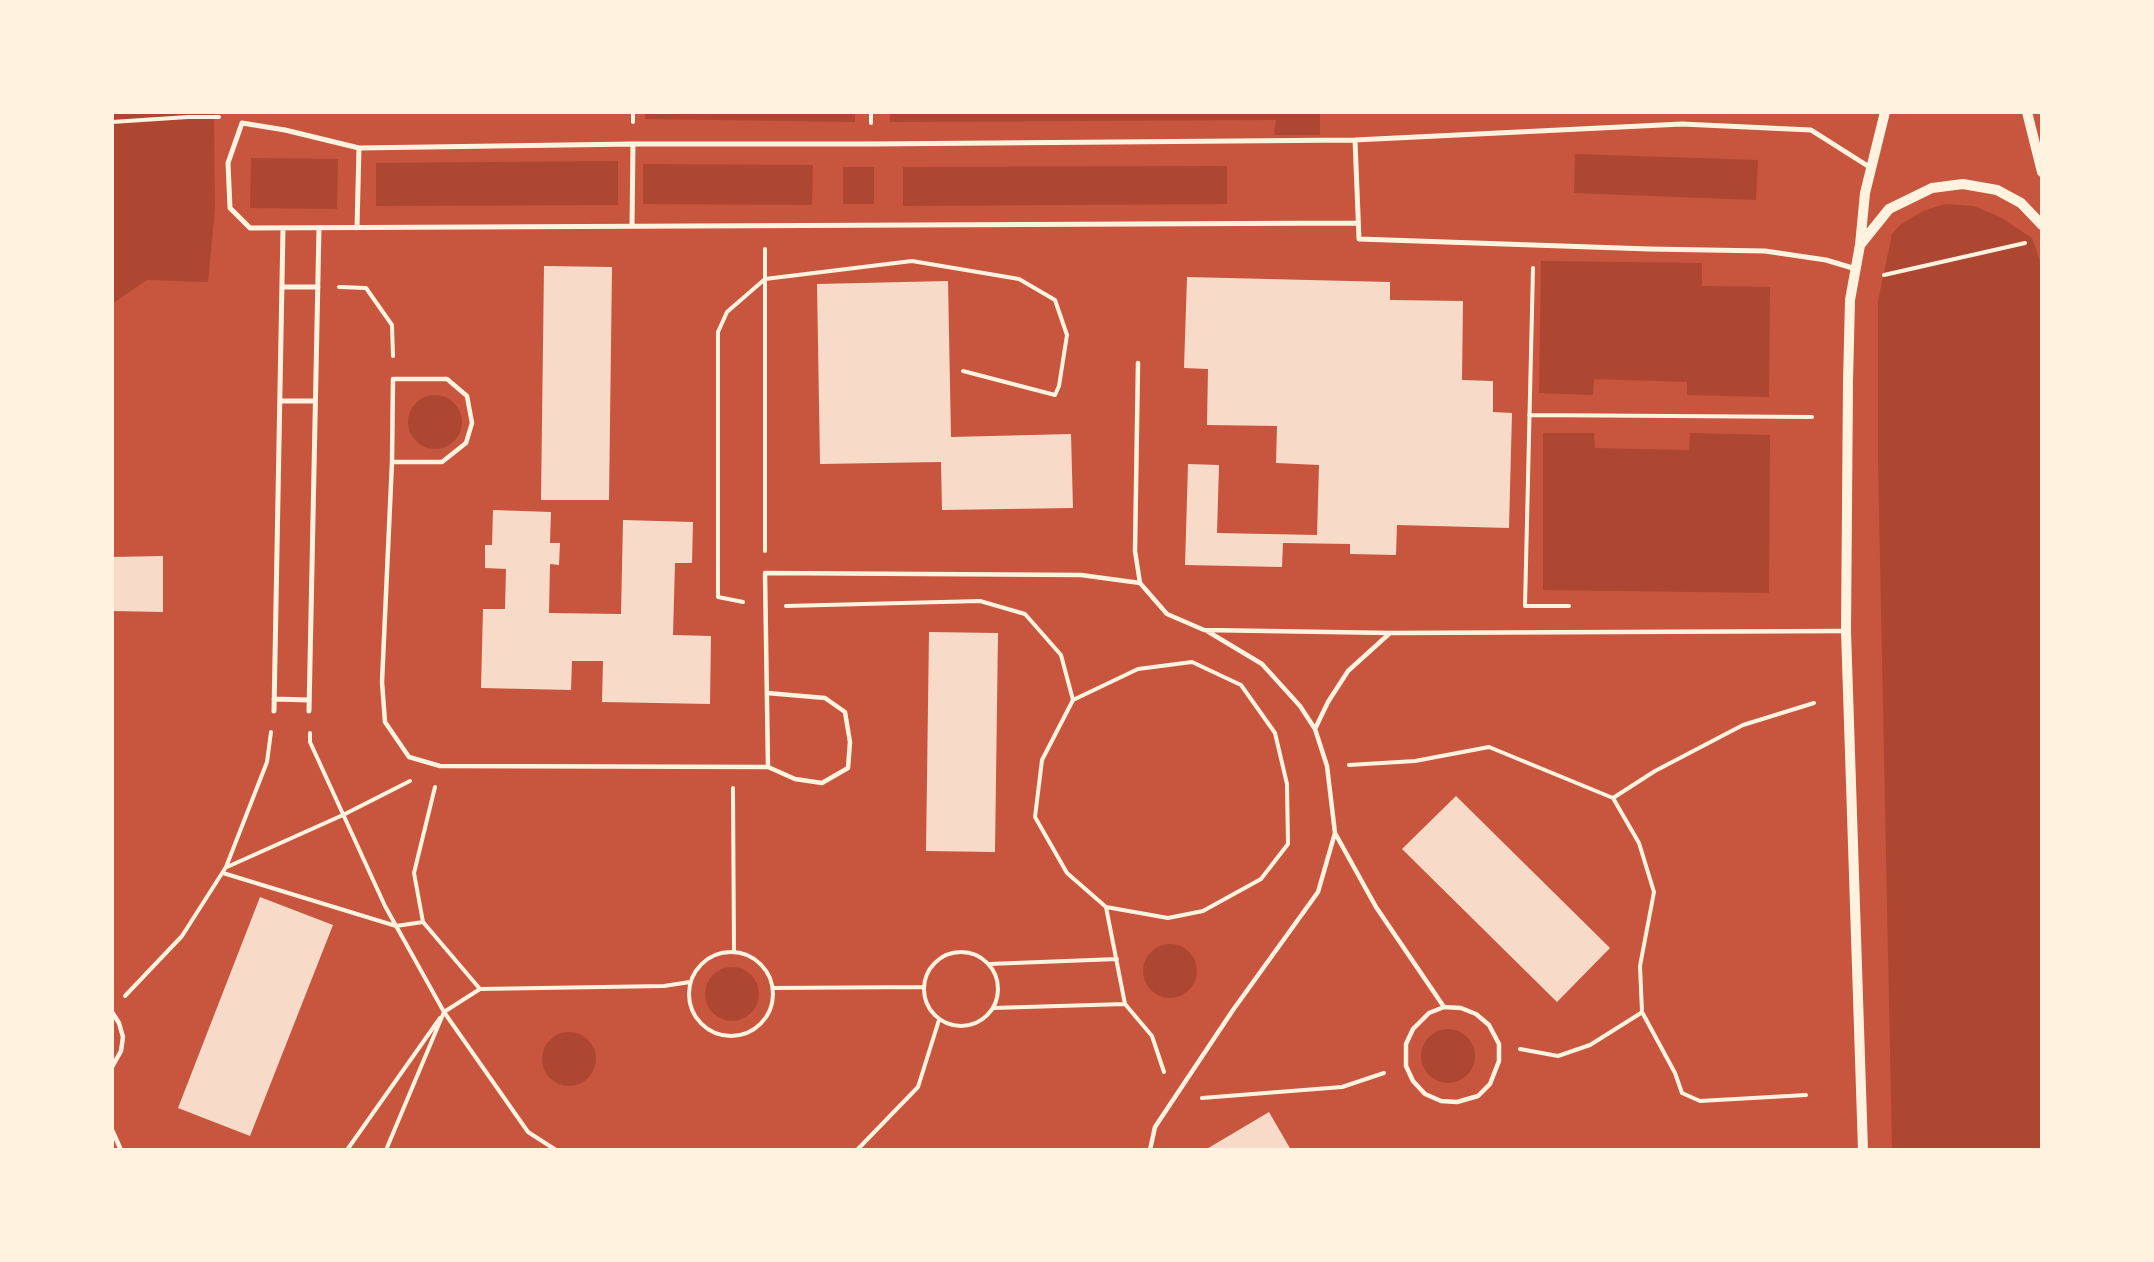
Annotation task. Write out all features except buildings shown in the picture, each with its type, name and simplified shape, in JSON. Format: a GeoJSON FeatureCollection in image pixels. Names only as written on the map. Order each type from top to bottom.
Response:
{"type":"FeatureCollection","features":[{"type":"Feature","properties":{"kind":"street"},"geometry":{"type":"LineString","coordinates":[[1863,1149],[1846,631],[1850,300],[1860,246],[1865,193],[1885,112]]}},
{"type":"Feature","properties":{"kind":"street"},"geometry":{"type":"LineString","coordinates":[[2027,112],[2042,172]]}},
{"type":"Feature","properties":{"kind":"street"},"geometry":{"type":"LineString","coordinates":[[1357,223],[250,228],[230,208],[228,163],[242,123],[285,130],[359,148],[1355,140],[1682,124],[1811,130],[1871,168]]}},
{"type":"Feature","properties":{"kind":"street"},"geometry":{"type":"LineString","coordinates":[[1355,140],[1359,239],[1533,246],[1765,251],[1826,260],[1856,269]]}},
{"type":"Feature","properties":{"kind":"street"},"geometry":{"type":"LineString","coordinates":[[632,226],[633,144]]}},
{"type":"Feature","properties":{"kind":"street"},"geometry":{"type":"LineString","coordinates":[[357,228],[359,148]]}},
{"type":"Feature","properties":{"kind":"street"},"geometry":{"type":"LineString","coordinates":[[1860,246],[1889,209],[1932,188],[1963,184],[1997,190],[2021,203],[2042,225]]}},
{"type":"Feature","properties":{"kind":"street"},"geometry":{"type":"LineString","coordinates":[[274,711],[283,228]]}},
{"type":"Feature","properties":{"kind":"street"},"geometry":{"type":"LineString","coordinates":[[309,711],[319,228]]}},
{"type":"Feature","properties":{"kind":"street"},"geometry":{"type":"LineString","coordinates":[[282,287],[318,287]]}},
{"type":"Feature","properties":{"kind":"street"},"geometry":{"type":"LineString","coordinates":[[280,401],[315,401]]}},
{"type":"Feature","properties":{"kind":"street"},"geometry":{"type":"LineString","coordinates":[[274,699],[309,700]]}},
{"type":"Feature","properties":{"kind":"lane"},"geometry":{"type":"LineString","coordinates":[[1138,363],[1136,551],[1140,583],[1167,614],[1204,630],[1262,664],[1300,706],[1315,729],[1327,766],[1335,833],[1376,907],[1444,1007]]}},
{"type":"Feature","properties":{"kind":"lane"},"geometry":{"type":"LineString","coordinates":[[392,462],[442,462],[466,443],[472,423],[467,396],[447,379],[393,379],[392,462],[382,682],[385,722],[409,757],[440,766],[768,767],[795,779],[822,783],[848,768],[850,742],[845,712],[825,698],[767,693]]}},
{"type":"Feature","properties":{"kind":"lane"},"geometry":{"type":"LineString","coordinates":[[768,767],[765,573],[1081,574],[1140,583]]}},
{"type":"Feature","properties":{"kind":"lane"},"geometry":{"type":"LineString","coordinates":[[1204,630],[1391,633],[1846,631]]}},
{"type":"Feature","properties":{"kind":"lane"},"geometry":{"type":"LineString","coordinates":[[1315,729],[1328,702],[1348,670],[1391,633]]}},
{"type":"Feature","properties":{"kind":"lane"},"geometry":{"type":"LineString","coordinates":[[1150,1149],[1155,1127],[1233,1010],[1318,892],[1335,833]]}},
{"type":"Feature","properties":{"kind":"lane"},"geometry":{"type":"LineString","coordinates":[[1444,1007],[1461,1008],[1476,1014],[1489,1025],[1499,1044],[1499,1061],[1490,1084],[1478,1096],[1457,1102],[1441,1101],[1425,1094],[1413,1081],[1406,1066],[1406,1044],[1413,1029],[1429,1013],[1444,1007]]}},
{"type":"Feature","properties":{"kind":"lane"},"geometry":{"type":"LineString","coordinates":[[112,1012],[119,1023],[123,1037],[121,1051],[112,1068]]}},
{"type":"Feature","properties":{"kind":"lane"},"geometry":{"type":"LineString","coordinates":[[112,1130],[121,1149]]}},
{"type":"Feature","properties":{"kind":"path"},"geometry":{"type":"LineString","coordinates":[[112,122],[215,117],[242,123]]}},
{"type":"Feature","properties":{"kind":"path"},"geometry":{"type":"LineString","coordinates":[[765,226],[765,573]]}},
{"type":"Feature","properties":{"kind":"path"},"geometry":{"type":"LineString","coordinates":[[1884,275],[2025,243]]}},
{"type":"Feature","properties":{"kind":"path"},"geometry":{"type":"LineString","coordinates":[[1533,246],[1525,606],[1573,606]]}},
{"type":"Feature","properties":{"kind":"path"},"geometry":{"type":"LineString","coordinates":[[963,371],[1055,395],[1059,386],[1067,335],[1055,300],[1018,279],[912,261],[765,279],[727,312],[718,332],[718,597],[766,607],[980,602],[1025,614],[1061,655],[1072,700]]}},
{"type":"Feature","properties":{"kind":"path"},"geometry":{"type":"LineString","coordinates":[[318,287],[366,288],[392,325],[393,379]]}},
{"type":"Feature","properties":{"kind":"path"},"geometry":{"type":"LineString","coordinates":[[1529,415],[1812,417]]}},
{"type":"Feature","properties":{"kind":"path"},"geometry":{"type":"LineString","coordinates":[[1192,662],[1242,685],[1275,733],[1287,784],[1288,844],[1261,879],[1203,911],[1168,918],[1106,907],[1067,873],[1035,817],[1042,760],[1072,700],[1138,669],[1192,662]]}},
{"type":"Feature","properties":{"kind":"path"},"geometry":{"type":"LineString","coordinates":[[1612,798],[1655,771],[1743,725],[1814,703]]}},
{"type":"Feature","properties":{"kind":"path"},"geometry":{"type":"LineString","coordinates":[[120,1001],[182,936],[226,867],[267,762],[274,711]]}},
{"type":"Feature","properties":{"kind":"path"},"geometry":{"type":"LineString","coordinates":[[309,711],[310,742],[396,926],[444,1012],[528,1132],[556,1149]]}},
{"type":"Feature","properties":{"kind":"path"},"geometry":{"type":"LineString","coordinates":[[1327,766],[1415,761],[1489,747],[1612,798],[1639,843],[1654,892],[1640,966],[1642,1012],[1675,1073],[1682,1093],[1700,1101],[1806,1095]]}},
{"type":"Feature","properties":{"kind":"path"},"geometry":{"type":"LineString","coordinates":[[226,867],[343,814],[440,766]]}},
{"type":"Feature","properties":{"kind":"path"},"geometry":{"type":"LineString","coordinates":[[440,766],[414,873],[423,922],[480,989]]}},
{"type":"Feature","properties":{"kind":"path"},"geometry":{"type":"LineString","coordinates":[[733,766],[734,952]]}},
{"type":"Feature","properties":{"kind":"path"},"geometry":{"type":"LineString","coordinates":[[222,873],[396,926],[423,922]]}},
{"type":"Feature","properties":{"kind":"path"},"geometry":{"type":"LineString","coordinates":[[1106,907],[1125,1004],[1152,1036],[1173,1100],[1342,1088],[1406,1066]]}},
{"type":"Feature","properties":{"kind":"path"},"geometry":{"type":"LineString","coordinates":[[734,952],[748,955],[763,966],[770,979],[773,988],[769,1012],[761,1024],[748,1032],[724,1036],[710,1031],[697,1020],[690,1007],[688,992],[690,982],[697,969],[716,955],[734,952]]}},
{"type":"Feature","properties":{"kind":"path"},"geometry":{"type":"LineString","coordinates":[[955,952],[978,956],[988,964],[995,973],[998,985],[993,1008],[986,1017],[964,1026],[951,1025],[939,1020],[930,1011],[925,1000],[924,987],[926,974],[934,964],[944,956],[955,952]]}},
{"type":"Feature","properties":{"kind":"path"},"geometry":{"type":"LineString","coordinates":[[988,964],[1117,959]]}},
{"type":"Feature","properties":{"kind":"path"},"geometry":{"type":"LineString","coordinates":[[347,1149],[444,1012],[480,989],[664,986],[690,982]]}},
{"type":"Feature","properties":{"kind":"path"},"geometry":{"type":"LineString","coordinates":[[773,988],[924,987]]}},
{"type":"Feature","properties":{"kind":"path"},"geometry":{"type":"LineString","coordinates":[[993,1008],[1125,1004]]}},
{"type":"Feature","properties":{"kind":"path"},"geometry":{"type":"LineString","coordinates":[[386,1149],[444,1012]]}},
{"type":"Feature","properties":{"kind":"path"},"geometry":{"type":"LineString","coordinates":[[1499,1044],[1558,1056],[1590,1045],[1642,1012]]}},
{"type":"Feature","properties":{"kind":"path"},"geometry":{"type":"LineString","coordinates":[[857,1149],[918,1087],[939,1020]]}},
{"type":"Feature","properties":{"kind":"shaded area"},"geometry":{"type":"Polygon","coordinates":[[[855,112],[855,122],[645,119],[645,113],[855,112]]]}},
{"type":"Feature","properties":{"kind":"shaded area"},"geometry":{"type":"Polygon","coordinates":[[[113,113],[214,113],[215,209],[208,282],[147,280],[113,303],[113,113]]]}},
{"type":"Feature","properties":{"kind":"shaded area"},"geometry":{"type":"Polygon","coordinates":[[[890,113],[1320,113],[1320,135],[1274,135],[1276,120],[890,122],[890,113]]]}},
{"type":"Feature","properties":{"kind":"shaded area"},"geometry":{"type":"Polygon","coordinates":[[[1575,154],[1758,160],[1756,200],[1574,193],[1575,154]]]}},
{"type":"Feature","properties":{"kind":"shaded area"},"geometry":{"type":"Polygon","coordinates":[[[251,158],[338,159],[337,209],[250,208],[251,158]]]}},
{"type":"Feature","properties":{"kind":"shaded area"},"geometry":{"type":"Polygon","coordinates":[[[618,161],[618,205],[376,206],[376,163],[618,161]]]}},
{"type":"Feature","properties":{"kind":"shaded area"},"geometry":{"type":"Polygon","coordinates":[[[643,164],[813,165],[812,205],[643,204],[643,164]]]}},
{"type":"Feature","properties":{"kind":"shaded area"},"geometry":{"type":"Polygon","coordinates":[[[1227,166],[1227,204],[903,206],[903,167],[1227,166]]]}},
{"type":"Feature","properties":{"kind":"shaded area"},"geometry":{"type":"Polygon","coordinates":[[[843,167],[874,167],[874,204],[843,204],[843,167]]]}},
{"type":"Feature","properties":{"kind":"shaded area"},"geometry":{"type":"Polygon","coordinates":[[[1945,204],[1974,206],[2000,217],[2032,238],[2040,261],[2041,1149],[1892,1150],[1878,462],[1878,301],[1892,234],[1901,224],[1923,211],[1945,204]]]}},
{"type":"Feature","properties":{"kind":"shaded area"},"geometry":{"type":"Polygon","coordinates":[[[1541,261],[1702,263],[1702,286],[1770,287],[1769,397],[1687,395],[1687,382],[1594,379],[1593,395],[1539,393],[1541,261]]]}},
{"type":"Feature","properties":{"kind":"shaded area"},"geometry":{"type":"Polygon","coordinates":[[[435,395],[445,397],[454,403],[460,412],[462,422],[460,432],[454,441],[445,447],[435,449],[425,447],[416,441],[410,432],[408,422],[410,412],[416,403],[425,397],[435,395]]]}},
{"type":"Feature","properties":{"kind":"shaded area"},"geometry":{"type":"Polygon","coordinates":[[[1543,433],[1594,433],[1595,448],[1689,450],[1690,433],[1770,435],[1769,593],[1543,590],[1543,433]]]}},
{"type":"Feature","properties":{"kind":"shaded area"},"geometry":{"type":"Polygon","coordinates":[[[1170,944],[1180,946],[1189,952],[1195,961],[1197,971],[1195,981],[1189,990],[1180,996],[1170,998],[1160,996],[1151,990],[1145,981],[1143,971],[1145,961],[1151,952],[1160,946],[1170,944]]]}},
{"type":"Feature","properties":{"kind":"shaded area"},"geometry":{"type":"Polygon","coordinates":[[[732,967],[742,969],[751,975],[757,984],[759,994],[757,1004],[751,1013],[742,1019],[732,1021],[722,1019],[713,1013],[707,1004],[705,994],[707,984],[713,975],[722,969],[732,967]]]}},
{"type":"Feature","properties":{"kind":"shaded area"},"geometry":{"type":"Polygon","coordinates":[[[1448,1029],[1458,1031],[1467,1037],[1473,1046],[1475,1056],[1473,1066],[1467,1075],[1458,1081],[1448,1083],[1438,1081],[1429,1075],[1423,1066],[1421,1056],[1423,1046],[1429,1037],[1438,1031],[1448,1029]]]}},
{"type":"Feature","properties":{"kind":"shaded area"},"geometry":{"type":"Polygon","coordinates":[[[569,1032],[579,1034],[588,1040],[594,1049],[596,1059],[594,1069],[588,1078],[579,1084],[569,1086],[559,1084],[550,1078],[544,1069],[542,1059],[544,1049],[550,1040],[559,1034],[569,1032]]]}}]}
